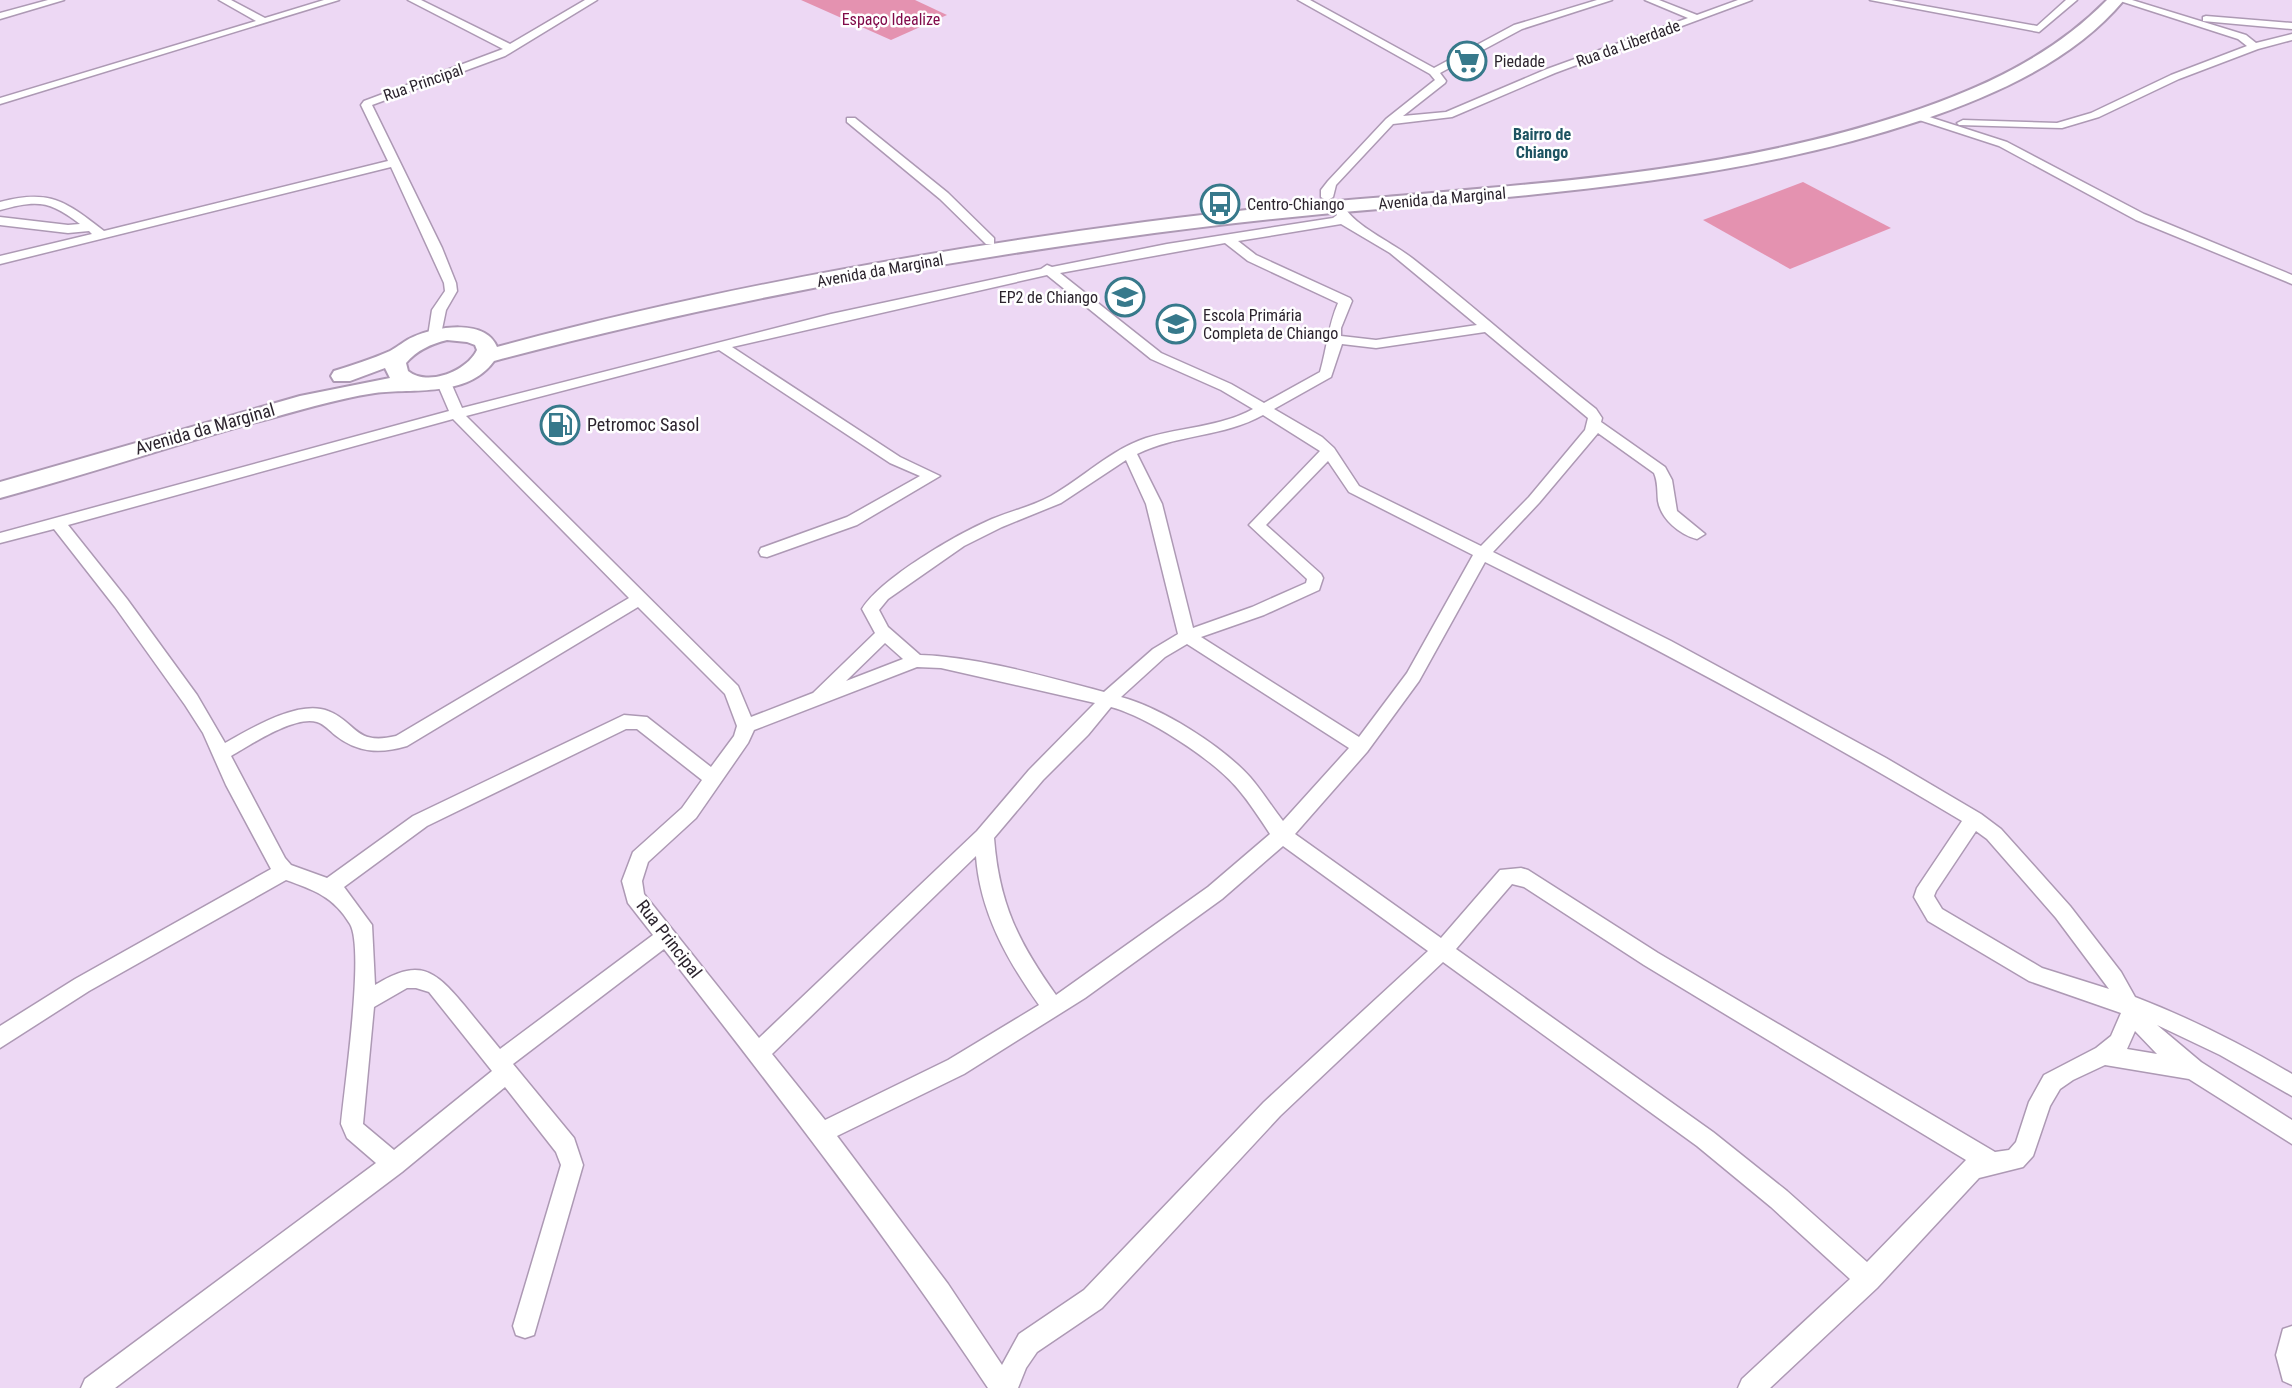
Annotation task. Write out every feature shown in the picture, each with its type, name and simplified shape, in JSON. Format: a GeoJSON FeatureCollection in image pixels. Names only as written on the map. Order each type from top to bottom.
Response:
{"type":"FeatureCollection","features":[{"type":"Feature","properties":{"kind":"main road","name":"Avenida da Marginal"},"geometry":{"type":"LineString","coordinates":[[486,349],[736,285],[990,241],[1183,213],[1336,208],[1478,185],[1682,162],[1750,150],[1859,123],[1901,110],[1970,82],[2036,50],[2070,25],[2095,0]]}},
{"type":"Feature","properties":{"kind":"main road","name":"Avenida da Marginal"},"geometry":{"type":"LineString","coordinates":[[486,349],[943,259],[1139,229],[1623,180],[1809,148],[1925,119],[2000,83],[2072,41],[2116,0]]}},
{"type":"Feature","properties":{"kind":"main road"},"geometry":{"type":"LineString","coordinates":[[435,336],[468,335],[486,349],[472,372],[444,383]]}},
{"type":"Feature","properties":{"kind":"main road","name":"Avenida da Marginal"},"geometry":{"type":"LineString","coordinates":[[0,475],[363,371],[435,336]]}},
{"type":"Feature","properties":{"kind":"main road"},"geometry":{"type":"LineString","coordinates":[[400,355],[395,363],[396,372],[402,379],[413,383]]}},
{"type":"Feature","properties":{"kind":"main road","name":"Avenida da Marginal"},"geometry":{"type":"LineString","coordinates":[[0,490],[315,399],[370,386],[444,383]]}},
{"type":"Feature","properties":{"kind":"street"},"geometry":{"type":"LineString","coordinates":[[0,16],[60,0]]}},
{"type":"Feature","properties":{"kind":"street"},"geometry":{"type":"LineString","coordinates":[[223,0],[264,21]]}},
{"type":"Feature","properties":{"kind":"street"},"geometry":{"type":"LineString","coordinates":[[3,97],[334,0]]}},
{"type":"Feature","properties":{"kind":"street"},"geometry":{"type":"LineString","coordinates":[[413,0],[511,49]]}},
{"type":"Feature","properties":{"kind":"street","name":"Rua Principal"},"geometry":{"type":"LineString","coordinates":[[435,336],[439,310],[451,291],[450,283],[366,105],[511,49],[592,0]]}},
{"type":"Feature","properties":{"kind":"street"},"geometry":{"type":"LineString","coordinates":[[1303,0],[1434,72],[1441,81],[1390,121],[1332,183],[1327,190],[1336,208],[1374,234],[1591,412],[1595,424],[1660,470],[1665,476],[1670,514],[1697,534]]}},
{"type":"Feature","properties":{"kind":"street"},"geometry":{"type":"LineString","coordinates":[[1434,72],[1518,27],[1606,0]]}},
{"type":"Feature","properties":{"kind":"street"},"geometry":{"type":"LineString","coordinates":[[1650,0],[1691,16]]}},
{"type":"Feature","properties":{"kind":"street","name":"Rua da Liberdade"},"geometry":{"type":"LineString","coordinates":[[1390,121],[1448,115],[1691,16],[1747,0]]}},
{"type":"Feature","properties":{"kind":"street"},"geometry":{"type":"LineString","coordinates":[[1875,0],[2039,29],[2072,0]]}},
{"type":"Feature","properties":{"kind":"street"},"geometry":{"type":"LineString","coordinates":[[2123,0],[2242,37],[2254,47]]}},
{"type":"Feature","properties":{"kind":"street"},"geometry":{"type":"LineString","coordinates":[[2178,17],[2292,26]]}},
{"type":"Feature","properties":{"kind":"street"},"geometry":{"type":"LineString","coordinates":[[1925,119],[2058,126],[2095,115],[2175,77],[2254,47],[2292,37]]}},
{"type":"Feature","properties":{"kind":"street"},"geometry":{"type":"LineString","coordinates":[[1925,119],[2003,144],[2140,217],[2292,280]]}},
{"type":"Feature","properties":{"kind":"street"},"geometry":{"type":"LineString","coordinates":[[851,120],[944,196],[990,241]]}},
{"type":"Feature","properties":{"kind":"street"},"geometry":{"type":"LineString","coordinates":[[0,260],[97,231],[395,163]]}},
{"type":"Feature","properties":{"kind":"street"},"geometry":{"type":"LineString","coordinates":[[0,206],[26,198],[54,199],[97,231]]}},
{"type":"Feature","properties":{"kind":"street"},"geometry":{"type":"LineString","coordinates":[[0,538],[456,414],[841,315],[1047,269],[1227,238],[1336,208]]}},
{"type":"Feature","properties":{"kind":"street"},"geometry":{"type":"LineString","coordinates":[[0,221],[97,231]]}},
{"type":"Feature","properties":{"kind":"street"},"geometry":{"type":"LineString","coordinates":[[916,660],[885,633],[871,616],[870,609],[882,595],[958,542],[996,523],[1056,500],[1129,452],[1150,442],[1238,423],[1326,374],[1334,328],[1345,301],[1252,258],[1227,238]]}},
{"type":"Feature","properties":{"kind":"street"},"geometry":{"type":"LineString","coordinates":[[1047,269],[1156,356],[1226,387],[1299,428],[1329,451],[1354,489]]}},
{"type":"Feature","properties":{"kind":"street"},"geometry":{"type":"LineString","coordinates":[[1334,339],[1376,344],[1489,327]]}},
{"type":"Feature","properties":{"kind":"street"},"geometry":{"type":"LineString","coordinates":[[722,346],[895,460],[932,476],[852,521],[767,552]]}},
{"type":"Feature","properties":{"kind":"street"},"geometry":{"type":"LineString","coordinates":[[444,383],[456,414],[732,691],[746,726],[916,660],[941,662],[1109,698],[1138,708],[1161,720],[1227,767],[1244,783],[1282,835],[1704,1139],[1779,1199],[1868,1279]]}},
{"type":"Feature","properties":{"kind":"street"},"geometry":{"type":"LineString","coordinates":[[821,1133],[956,1067],[1053,1008],[1205,900],[1282,835],[1361,747],[1413,677],[1481,555],[1566,464],[1595,424]]}},
{"type":"Feature","properties":{"kind":"street"},"geometry":{"type":"LineString","coordinates":[[759,1053],[867,952],[984,836],[1036,775],[1082,730],[1109,698],[1159,653],[1187,636],[1258,611],[1313,586],[1315,578],[1257,525],[1329,451]]}},
{"type":"Feature","properties":{"kind":"street"},"geometry":{"type":"LineString","coordinates":[[1129,452],[1154,504],[1187,636],[1361,747]]}},
{"type":"Feature","properties":{"kind":"street"},"geometry":{"type":"LineString","coordinates":[[1312,469],[1675,650],[1880,763],[1974,819],[1994,834],[2063,912],[2114,978],[2130,1009],[2161,1044],[2193,1069],[2292,1133]]}},
{"type":"Feature","properties":{"kind":"street"},"geometry":{"type":"LineString","coordinates":[[57,522],[121,603],[191,699],[211,731],[235,785],[284,871],[329,887],[352,907],[362,925],[364,1002],[352,1124],[355,1131],[394,1164]]}},
{"type":"Feature","properties":{"kind":"street"},"geometry":{"type":"LineString","coordinates":[[220,754],[281,723],[317,715],[324,716],[360,744],[373,747],[401,741],[641,598]]}},
{"type":"Feature","properties":{"kind":"street"},"geometry":{"type":"LineString","coordinates":[[816,700],[885,633]]}},
{"type":"Feature","properties":{"kind":"street"},"geometry":{"type":"LineString","coordinates":[[329,887],[419,821],[624,722],[641,722],[713,779]]}},
{"type":"Feature","properties":{"kind":"street","name":"Rua Principal"},"geometry":{"type":"LineString","coordinates":[[746,726],[742,738],[689,813],[640,858],[632,881],[635,897],[821,1133],[939,1293],[1004,1388]]}},
{"type":"Feature","properties":{"kind":"street"},"geometry":{"type":"LineString","coordinates":[[1974,819],[1927,888],[1924,897],[1935,915],[2036,975],[2177,1023],[2228,1048],[2292,1086]]}},
{"type":"Feature","properties":{"kind":"street"},"geometry":{"type":"LineString","coordinates":[[984,836],[990,892],[1005,936],[1015,955],[1053,1008]]}},
{"type":"Feature","properties":{"kind":"street"},"geometry":{"type":"LineString","coordinates":[[0,1038],[82,985],[284,871]]}},
{"type":"Feature","properties":{"kind":"street"},"geometry":{"type":"LineString","coordinates":[[1004,1388],[1017,1359],[1028,1343],[1093,1299],[1272,1109],[1443,950],[1507,876],[1521,876],[1662,966],[1990,1162]]}},
{"type":"Feature","properties":{"kind":"street"},"geometry":{"type":"LineString","coordinates":[[94,1388],[394,1164],[503,1067],[665,937]]}},
{"type":"Feature","properties":{"kind":"street"},"geometry":{"type":"LineString","coordinates":[[364,1002],[404,979],[424,979],[436,986],[566,1146],[572,1165],[525,1326]]}},
{"type":"Feature","properties":{"kind":"street"},"geometry":{"type":"LineString","coordinates":[[1751,1388],[1868,1279],[1958,1181],[1973,1168],[1990,1162],[2015,1159],[2025,1148],[2040,1102],[2052,1082],[2104,1055],[2119,1043],[2130,1009]]}},
{"type":"Feature","properties":{"kind":"street"},"geometry":{"type":"LineString","coordinates":[[2104,1055],[2193,1069]]}},
{"type":"Feature","properties":{"kind":"street"},"geometry":{"type":"LineString","coordinates":[[2292,1338],[2288,1365],[2292,1372]]}},
{"type":"Feature","properties":{"kind":"green space","name":"Espaço Idealize"},"geometry":{"type":"Polygon","coordinates":[[[801,0],[915,0],[947,15],[891,40],[801,0]]]}},
{"type":"Feature","properties":{"kind":"green space"},"geometry":{"type":"Polygon","coordinates":[[[1803,182],[1891,228],[1790,269],[1703,220],[1803,182]]]}},
{"type":"Feature","properties":{"kind":"place","name":"Piedade"},"geometry":{"type":"Point","coordinates":[1467,61]}},
{"type":"Feature","properties":{"kind":"place","name":"Centro-Chiango"},"geometry":{"type":"Point","coordinates":[1220,204]}},
{"type":"Feature","properties":{"kind":"place","name":"EP2 de Chiango"},"geometry":{"type":"Point","coordinates":[1125,297]}},
{"type":"Feature","properties":{"kind":"place","name":"Escola Primária Completa de Chiango"},"geometry":{"type":"Point","coordinates":[1176,324]}},
{"type":"Feature","properties":{"kind":"place","name":"Petromoc Sasol"},"geometry":{"type":"Point","coordinates":[560,425]}},
{"type":"Feature","properties":{"kind":"district","name":"Bairro de Chiango"},"geometry":{"type":"Point","coordinates":[1542,143]}}]}
